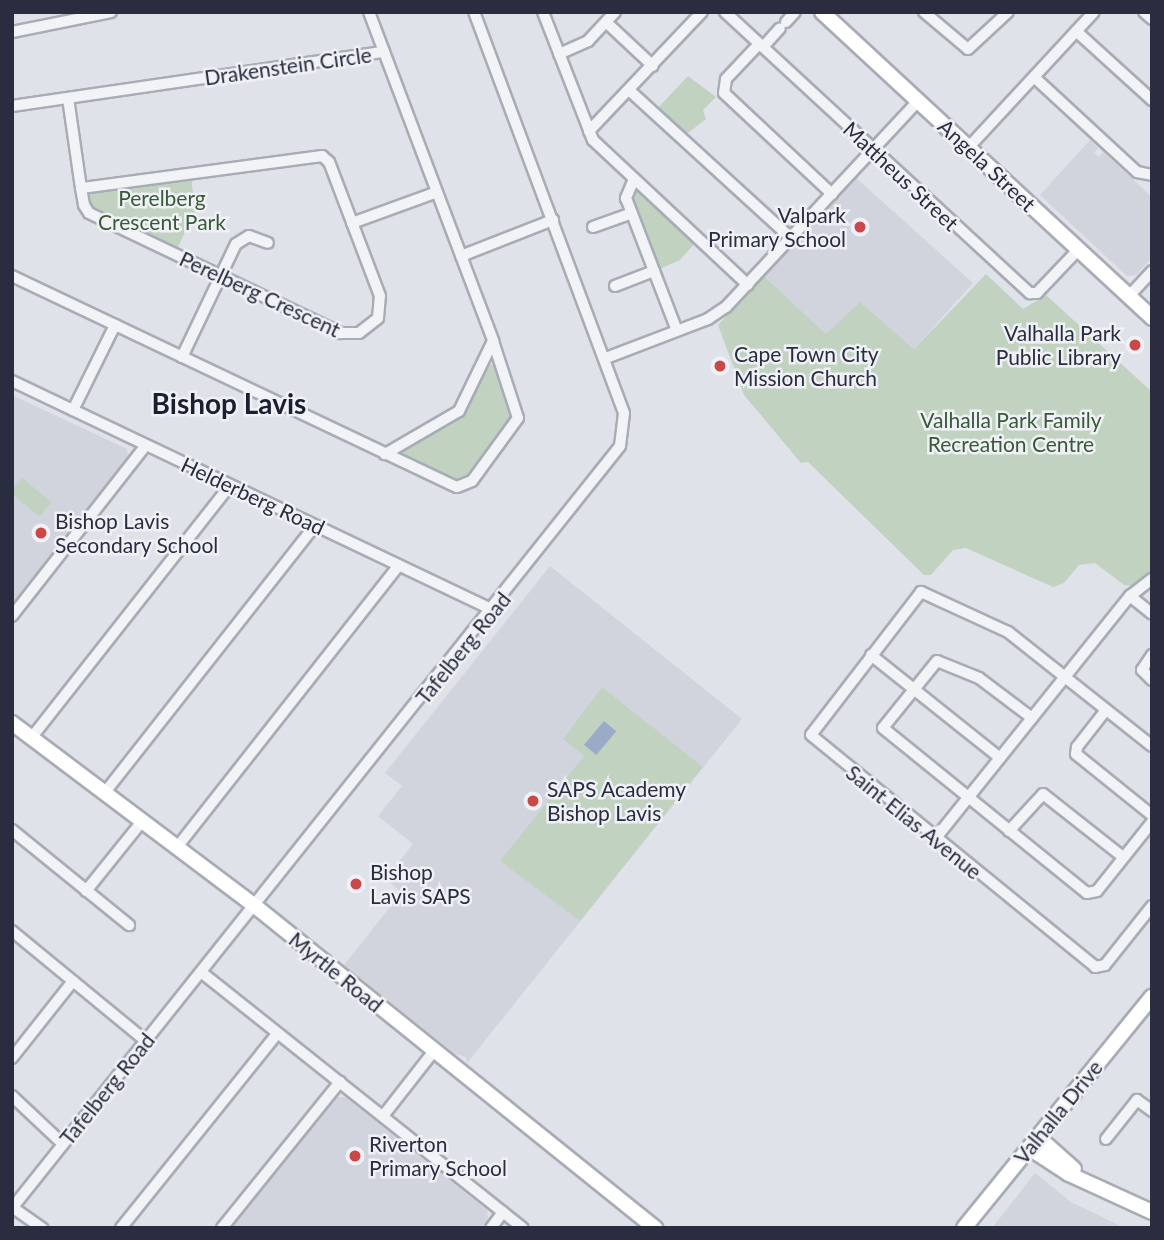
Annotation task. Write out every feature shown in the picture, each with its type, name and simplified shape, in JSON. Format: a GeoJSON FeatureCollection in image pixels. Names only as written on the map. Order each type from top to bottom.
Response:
{"type":"FeatureCollection","features":[{"type":"Feature","properties":{"kind":"street"},"geometry":{"type":"LineString","coordinates":[[12,32],[111,12]]}},
{"type":"Feature","properties":{"kind":"street"},"geometry":{"type":"LineString","coordinates":[[369,12],[384,52]]}},
{"type":"Feature","properties":{"kind":"street","name":"Tafelberg Road"},"geometry":{"type":"LineString","coordinates":[[13,1207],[493,610],[620,446],[624,413],[606,358],[474,12]]}},
{"type":"Feature","properties":{"kind":"street"},"geometry":{"type":"LineString","coordinates":[[543,12],[596,144],[748,285]]}},
{"type":"Feature","properties":{"kind":"street"},"geometry":{"type":"LineString","coordinates":[[589,131],[630,91],[702,12]]}},
{"type":"Feature","properties":{"kind":"street","name":"Mattheus Street"},"geometry":{"type":"LineString","coordinates":[[725,12],[1030,293],[1037,293],[1078,250]]}},
{"type":"Feature","properties":{"kind":"street"},"geometry":{"type":"LineString","coordinates":[[795,12],[726,79],[724,93],[832,194]]}},
{"type":"Feature","properties":{"kind":"street","name":"Angela Street"},"geometry":{"type":"LineString","coordinates":[[822,12],[1152,318]]}},
{"type":"Feature","properties":{"kind":"street"},"geometry":{"type":"LineString","coordinates":[[929,14],[968,49],[1008,12]]}},
{"type":"Feature","properties":{"kind":"street"},"geometry":{"type":"LineString","coordinates":[[968,148],[1094,12]]}},
{"type":"Feature","properties":{"kind":"street"},"geometry":{"type":"LineString","coordinates":[[1144,12],[1152,19]]}},
{"type":"Feature","properties":{"kind":"street"},"geometry":{"type":"LineString","coordinates":[[559,54],[588,41],[614,13]]}},
{"type":"Feature","properties":{"kind":"street"},"geometry":{"type":"LineString","coordinates":[[606,22],[653,66]]}},
{"type":"Feature","properties":{"kind":"street"},"geometry":{"type":"LineString","coordinates":[[1076,31],[1152,100]]}},
{"type":"Feature","properties":{"kind":"street","name":"Drakenstein Circle"},"geometry":{"type":"LineString","coordinates":[[12,106],[384,52],[493,341],[518,418],[472,481],[461,487],[450,485],[12,276]]}},
{"type":"Feature","properties":{"kind":"street"},"geometry":{"type":"LineString","coordinates":[[1034,77],[1137,172],[1152,175]]}},
{"type":"Feature","properties":{"kind":"street"},"geometry":{"type":"LineString","coordinates":[[630,91],[791,239]]}},
{"type":"Feature","properties":{"kind":"street"},"geometry":{"type":"LineString","coordinates":[[68,98],[81,188]]}},
{"type":"Feature","properties":{"kind":"street"},"geometry":{"type":"LineString","coordinates":[[606,358],[718,313],[748,285],[918,101]]}},
{"type":"Feature","properties":{"kind":"street","name":"Perelberg Crescent"},"geometry":{"type":"LineString","coordinates":[[318,154],[329,162],[381,302],[378,318],[359,334],[341,333],[89,213],[81,188],[318,154]]}},
{"type":"Feature","properties":{"kind":"street"},"geometry":{"type":"LineString","coordinates":[[634,179],[626,192],[677,331]]}},
{"type":"Feature","properties":{"kind":"street"},"geometry":{"type":"LineString","coordinates":[[352,223],[437,192]]}},
{"type":"Feature","properties":{"kind":"street"},"geometry":{"type":"LineString","coordinates":[[593,227],[632,213]]}},
{"type":"Feature","properties":{"kind":"street"},"geometry":{"type":"LineString","coordinates":[[461,256],[553,220]]}},
{"type":"Feature","properties":{"kind":"street"},"geometry":{"type":"LineString","coordinates":[[182,357],[239,241],[249,236],[268,243]]}},
{"type":"Feature","properties":{"kind":"street"},"geometry":{"type":"LineString","coordinates":[[615,286],[654,271]]}},
{"type":"Feature","properties":{"kind":"street"},"geometry":{"type":"LineString","coordinates":[[1129,296],[1152,271]]}},
{"type":"Feature","properties":{"kind":"street"},"geometry":{"type":"LineString","coordinates":[[73,411],[115,325]]}},
{"type":"Feature","properties":{"kind":"street"},"geometry":{"type":"LineString","coordinates":[[385,454],[459,411],[493,341]]}},
{"type":"Feature","properties":{"kind":"street","name":"Helderberg Road"},"geometry":{"type":"LineString","coordinates":[[12,382],[493,610]]}},
{"type":"Feature","properties":{"kind":"street"},"geometry":{"type":"LineString","coordinates":[[12,616],[146,445]]}},
{"type":"Feature","properties":{"kind":"street"},"geometry":{"type":"LineString","coordinates":[[33,737],[230,485]]}},
{"type":"Feature","properties":{"kind":"street"},"geometry":{"type":"LineString","coordinates":[[106,791],[315,526]]}},
{"type":"Feature","properties":{"kind":"street"},"geometry":{"type":"LineString","coordinates":[[178,846],[399,565]]}},
{"type":"Feature","properties":{"kind":"street"},"geometry":{"type":"LineString","coordinates":[[935,839],[1130,596],[1152,579]]}},
{"type":"Feature","properties":{"kind":"street","name":"Saint Elias Avenue"},"geometry":{"type":"LineString","coordinates":[[1065,677],[1008,632],[921,592],[813,728],[811,738],[1095,967],[1105,965],[1152,906]]}},
{"type":"Feature","properties":{"kind":"street"},"geometry":{"type":"LineString","coordinates":[[1130,596],[1152,614]]}},
{"type":"Feature","properties":{"kind":"street"},"geometry":{"type":"LineString","coordinates":[[1152,655],[1142,670],[1152,680]]}},
{"type":"Feature","properties":{"kind":"street"},"geometry":{"type":"LineString","coordinates":[[871,656],[1000,758]]}},
{"type":"Feature","properties":{"kind":"street"},"geometry":{"type":"LineString","coordinates":[[1032,718],[979,678],[940,661],[932,663],[911,688],[884,722],[884,731],[1092,893],[1152,822]]}},
{"type":"Feature","properties":{"kind":"street"},"geometry":{"type":"LineString","coordinates":[[1065,677],[1150,741]]}},
{"type":"Feature","properties":{"kind":"street"},"geometry":{"type":"LineString","coordinates":[[1106,710],[1076,754],[1152,815]]}},
{"type":"Feature","properties":{"kind":"street","name":"Myrtle Road"},"geometry":{"type":"LineString","coordinates":[[12,723],[106,791],[255,906],[434,1051],[639,1223],[655,1228]]}},
{"type":"Feature","properties":{"kind":"street"},"geometry":{"type":"LineString","coordinates":[[1009,831],[1043,794],[1124,858]]}},
{"type":"Feature","properties":{"kind":"street"},"geometry":{"type":"LineString","coordinates":[[86,891],[144,820]]}},
{"type":"Feature","properties":{"kind":"street"},"geometry":{"type":"LineString","coordinates":[[12,830],[129,925]]}},
{"type":"Feature","properties":{"kind":"street"},"geometry":{"type":"LineString","coordinates":[[12,932],[146,1041]]}},
{"type":"Feature","properties":{"kind":"street"},"geometry":{"type":"LineString","coordinates":[[201,972],[523,1228]]}},
{"type":"Feature","properties":{"kind":"street"},"geometry":{"type":"LineString","coordinates":[[12,1058],[73,981]]}},
{"type":"Feature","properties":{"kind":"street","name":"Valhalla Drive"},"geometry":{"type":"LineString","coordinates":[[964,1228],[1152,997]]}},
{"type":"Feature","properties":{"kind":"street"},"geometry":{"type":"LineString","coordinates":[[121,1228],[278,1033]]}},
{"type":"Feature","properties":{"kind":"street"},"geometry":{"type":"LineString","coordinates":[[383,1116],[434,1051]]}},
{"type":"Feature","properties":{"kind":"street"},"geometry":{"type":"LineString","coordinates":[[222,1228],[340,1082]]}},
{"type":"Feature","properties":{"kind":"street"},"geometry":{"type":"LineString","coordinates":[[12,1096],[63,1144]]}},
{"type":"Feature","properties":{"kind":"street"},"geometry":{"type":"LineString","coordinates":[[1105,1139],[1137,1100],[1152,1111]]}},
{"type":"Feature","properties":{"kind":"street"},"geometry":{"type":"LineString","coordinates":[[1034,1143],[1090,1185],[1152,1212]]}},
{"type":"Feature","properties":{"kind":"street"},"geometry":{"type":"LineString","coordinates":[[13,1207],[42,1228]]}},
{"type":"Feature","properties":{"kind":"street"},"geometry":{"type":"LineString","coordinates":[[491,1228],[503,1212]]}},
{"type":"Feature","properties":{"kind":"shaded area"},"geometry":{"type":"Polygon","coordinates":[[[1090,140],[1098,148],[1094,153],[1099,157],[1103,152],[1152,197],[1152,257],[1136,275],[1127,276],[1040,195],[1090,140]]]}},
{"type":"Feature","properties":{"kind":"shaded area","name":"Valpark Primary School"},"geometry":{"type":"Polygon","coordinates":[[[855,177],[973,283],[914,349],[860,302],[827,335],[764,276],[855,177]]]}},
{"type":"Feature","properties":{"kind":"shaded area","name":"Bishop Lavis Secondary School"},"geometry":{"type":"Polygon","coordinates":[[[12,395],[127,449],[128,456],[12,604],[12,395]]]}},
{"type":"Feature","properties":{"kind":"shaded area","name":"SAPS Academy Bishop Lavis"},"geometry":{"type":"Polygon","coordinates":[[[550,566],[742,719],[467,1063],[466,1057],[455,1054],[344,965],[402,892],[385,879],[413,844],[378,816],[402,786],[385,773],[550,566]]]}},
{"type":"Feature","properties":{"kind":"shaded area","name":"Riverton Primary School"},"geometry":{"type":"Polygon","coordinates":[[[336,1097],[345,1097],[487,1210],[488,1219],[481,1228],[232,1228],[336,1097]]]}},
{"type":"Feature","properties":{"kind":"shaded area"},"geometry":{"type":"Polygon","coordinates":[[[1035,1173],[1071,1202],[1125,1228],[992,1228],[1035,1173]]]}},
{"type":"Feature","properties":{"kind":"green space"},"geometry":{"type":"Polygon","coordinates":[[[688,76],[716,97],[703,110],[706,119],[684,136],[656,110],[688,76]]]}},
{"type":"Feature","properties":{"kind":"green space","name":"Perelberg Crescent Park"},"geometry":{"type":"Polygon","coordinates":[[[191,175],[195,211],[176,251],[90,210],[86,196],[92,190],[191,175]]]}},
{"type":"Feature","properties":{"kind":"green space"},"geometry":{"type":"Polygon","coordinates":[[[634,189],[695,243],[680,260],[657,270],[629,195],[634,189]]]}},
{"type":"Feature","properties":{"kind":"green space","name":"Valhalla Park Family Recreation Centre"},"geometry":{"type":"Polygon","coordinates":[[[986,274],[1023,309],[1046,295],[1152,392],[1152,572],[1134,586],[1124,585],[1095,563],[1079,565],[1064,583],[1053,587],[966,548],[953,550],[931,575],[924,575],[808,462],[801,463],[744,395],[718,325],[764,276],[826,334],[860,302],[914,349],[986,274]]]}},
{"type":"Feature","properties":{"kind":"green space"},"geometry":{"type":"Polygon","coordinates":[[[491,364],[497,366],[515,414],[467,479],[459,483],[399,455],[401,449],[459,416],[491,364]]]}},
{"type":"Feature","properties":{"kind":"green space"},"geometry":{"type":"Polygon","coordinates":[[[22,478],[52,502],[40,517],[12,494],[22,478]]]}},
{"type":"Feature","properties":{"kind":"green space"},"geometry":{"type":"Polygon","coordinates":[[[602,687],[703,767],[580,921],[500,861],[584,756],[563,739],[602,687]]]}},
{"type":"Feature","properties":{"kind":"water"},"geometry":{"type":"Polygon","coordinates":[[[604,721],[616,731],[596,755],[584,745],[604,721]]]}},
{"type":"Feature","properties":{"kind":"place","name":"Valpark Primary School"},"geometry":{"type":"Point","coordinates":[860,227]}},
{"type":"Feature","properties":{"kind":"place","name":"Valhalla Park Public Library"},"geometry":{"type":"Point","coordinates":[1135,345]}},
{"type":"Feature","properties":{"kind":"place","name":"Cape Town City Mission Church"},"geometry":{"type":"Point","coordinates":[720,366]}},
{"type":"Feature","properties":{"kind":"place","name":"Bishop Lavis Secondary School"},"geometry":{"type":"Point","coordinates":[41,533]}},
{"type":"Feature","properties":{"kind":"place","name":"SAPS Academy Bishop Lavis"},"geometry":{"type":"Point","coordinates":[533,801]}},
{"type":"Feature","properties":{"kind":"place","name":"Bishop Lavis SAPS"},"geometry":{"type":"Point","coordinates":[356,884]}},
{"type":"Feature","properties":{"kind":"place","name":"Riverton Primary School"},"geometry":{"type":"Point","coordinates":[355,1156]}},
{"type":"Feature","properties":{"kind":"district","name":"Bishop Lavis"},"geometry":{"type":"Point","coordinates":[229,403]}}]}
